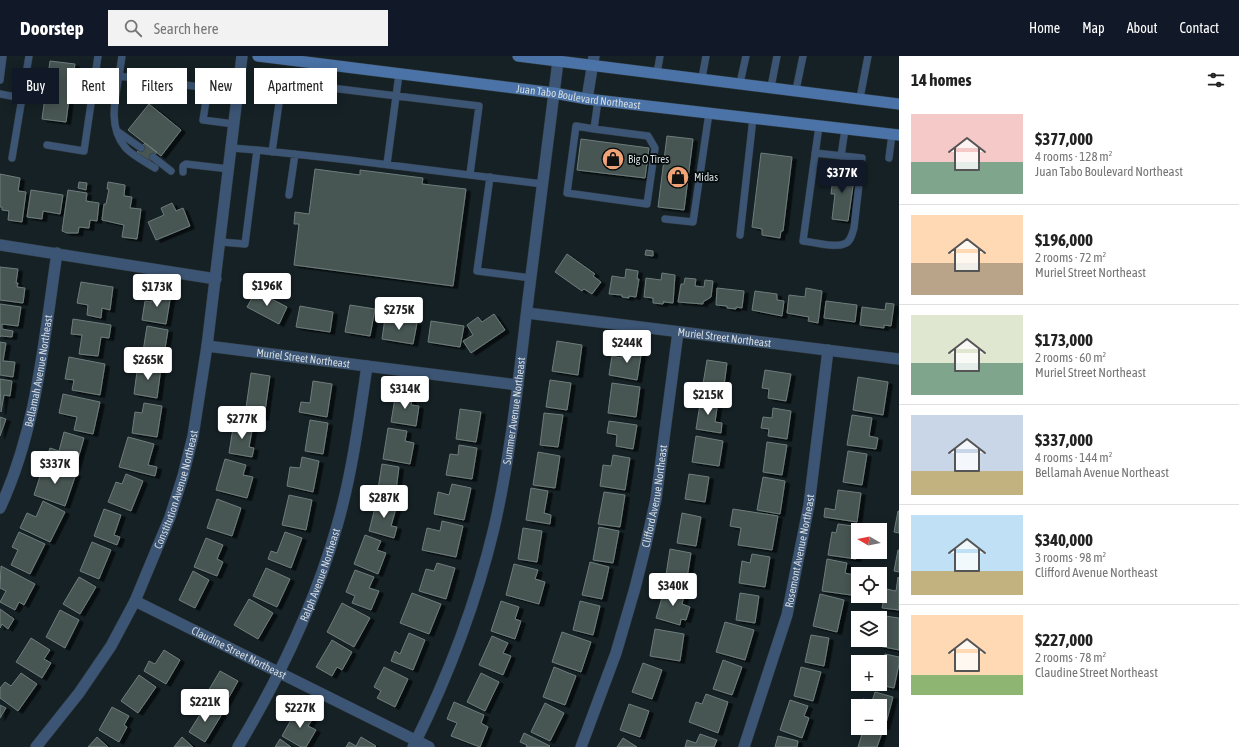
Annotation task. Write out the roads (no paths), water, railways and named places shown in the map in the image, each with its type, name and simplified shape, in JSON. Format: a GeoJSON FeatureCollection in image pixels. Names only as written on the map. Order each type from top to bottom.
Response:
{"type":"FeatureCollection","features":[{"type":"Feature","properties":{"kind":"main road","name":"Juan Tabo Boulevard Northeast"},"geometry":{"type":"LineString","coordinates":[[258,56],[593,100],[896,135]]}},
{"type":"Feature","properties":{"kind":"main road"},"geometry":{"type":"LineString","coordinates":[[518,56],[593,60],[657,73],[899,104]]}},
{"type":"Feature","properties":{"kind":"street","name":"Constitution Avenue Northeast"},"geometry":{"type":"LineString","coordinates":[[36,747],[83,687],[111,646],[135,601],[170,517],[183,476],[193,436],[207,346],[221,242],[242,56]]}},
{"type":"Feature","properties":{"kind":"street","name":"Summer Avenue Northeast"},"geometry":{"type":"LineString","coordinates":[[415,744],[452,661],[482,572],[494,528],[518,385],[559,58]]}},
{"type":"Feature","properties":{"kind":"street"},"geometry":{"type":"LineString","coordinates":[[593,60],[593,100]]}},
{"type":"Feature","properties":{"kind":"street"},"geometry":{"type":"LineString","coordinates":[[0,245],[216,279]]}},
{"type":"Feature","properties":{"kind":"street","name":"Bellamah Avenue Northeast"},"geometry":{"type":"LineString","coordinates":[[0,508],[10,488],[30,420],[36,393],[57,253]]}},
{"type":"Feature","properties":{"kind":"street","name":"Muriel Street Northeast"},"geometry":{"type":"LineString","coordinates":[[527,313],[899,359]]}},
{"type":"Feature","properties":{"kind":"street","name":"Clifford Avenue Northeast"},"geometry":{"type":"LineString","coordinates":[[581,747],[616,653],[646,544],[656,499],[678,332]]}},
{"type":"Feature","properties":{"kind":"street","name":"Muriel Street Northeast"},"geometry":{"type":"LineString","coordinates":[[207,346],[518,385]]}},
{"type":"Feature","properties":{"kind":"street","name":"Rosemont Avenue Northeast"},"geometry":{"type":"LineString","coordinates":[[744,747],[787,615],[809,505],[828,350]]}},
{"type":"Feature","properties":{"kind":"street","name":"Ralph Avenue Northeast"},"geometry":{"type":"LineString","coordinates":[[238,747],[260,710],[279,672],[309,607],[324,569],[337,527],[351,470],[367,366]]}},
{"type":"Feature","properties":{"kind":"street","name":"Claudine Street Northeast"},"geometry":{"type":"LineString","coordinates":[[135,601],[279,672],[415,744],[429,747]]}},
{"type":"Feature","properties":{"kind":"lane"},"geometry":{"type":"LineString","coordinates":[[0,80],[3,56]]}},
{"type":"Feature","properties":{"kind":"lane"},"geometry":{"type":"LineString","coordinates":[[27,68],[29,56]]}},
{"type":"Feature","properties":{"kind":"lane"},"geometry":{"type":"LineString","coordinates":[[46,145],[84,151],[98,56]]}},
{"type":"Feature","properties":{"kind":"lane"},"geometry":{"type":"LineString","coordinates":[[122,56],[119,76],[208,88],[204,120],[234,124]]}},
{"type":"Feature","properties":{"kind":"lane"},"geometry":{"type":"LineString","coordinates":[[657,73],[660,56]]}},
{"type":"Feature","properties":{"kind":"lane"},"geometry":{"type":"LineString","coordinates":[[702,78],[706,56]]}},
{"type":"Feature","properties":{"kind":"lane"},"geometry":{"type":"LineString","coordinates":[[740,83],[746,56]]}},
{"type":"Feature","properties":{"kind":"lane"},"geometry":{"type":"LineString","coordinates":[[771,87],[777,56]]}},
{"type":"Feature","properties":{"kind":"lane"},"geometry":{"type":"LineString","coordinates":[[796,90],[803,56]]}},
{"type":"Feature","properties":{"kind":"lane"},"geometry":{"type":"LineString","coordinates":[[860,98],[868,56]]}},
{"type":"Feature","properties":{"kind":"lane"},"geometry":{"type":"LineString","coordinates":[[387,164],[399,74]]}},
{"type":"Feature","properties":{"kind":"lane"},"geometry":{"type":"LineString","coordinates":[[272,152],[282,82],[479,106],[470,174]]}},
{"type":"Feature","properties":{"kind":"lane"},"geometry":{"type":"LineString","coordinates":[[0,94],[12,96]]}},
{"type":"Feature","properties":{"kind":"lane"},"geometry":{"type":"LineString","coordinates":[[593,100],[594,129]]}},
{"type":"Feature","properties":{"kind":"lane"},"geometry":{"type":"LineString","coordinates":[[12,158],[21,104]]}},
{"type":"Feature","properties":{"kind":"lane"},"geometry":{"type":"LineString","coordinates":[[114,104],[115,129],[125,147],[155,168]]}},
{"type":"Feature","properties":{"kind":"lane"},"geometry":{"type":"LineString","coordinates":[[665,219],[693,222],[710,113]]}},
{"type":"Feature","properties":{"kind":"lane"},"geometry":{"type":"LineString","coordinates":[[740,235],[753,118]]}},
{"type":"Feature","properties":{"kind":"lane"},"geometry":{"type":"LineString","coordinates":[[576,126],[594,129],[648,136],[656,148],[647,204],[567,193],[576,126]]}},
{"type":"Feature","properties":{"kind":"lane"},"geometry":{"type":"LineString","coordinates":[[815,153],[862,158],[854,228],[851,239],[844,244],[834,245],[803,241],[815,153],[819,126]]}},
{"type":"Feature","properties":{"kind":"lane"},"geometry":{"type":"LineString","coordinates":[[115,129],[141,148]]}},
{"type":"Feature","properties":{"kind":"lane"},"geometry":{"type":"LineString","coordinates":[[841,156],[845,129]]}},
{"type":"Feature","properties":{"kind":"lane"},"geometry":{"type":"LineString","coordinates":[[889,158],[896,135]]}},
{"type":"Feature","properties":{"kind":"lane"},"geometry":{"type":"LineString","coordinates":[[232,148],[387,164],[543,184]]}},
{"type":"Feature","properties":{"kind":"lane"},"geometry":{"type":"LineString","coordinates":[[221,242],[245,244],[257,150]]}},
{"type":"Feature","properties":{"kind":"lane"},"geometry":{"type":"LineString","coordinates":[[289,195],[295,154]]}},
{"type":"Feature","properties":{"kind":"lane"},"geometry":{"type":"LineString","coordinates":[[153,157],[170,171]]}},
{"type":"Feature","properties":{"kind":"lane"},"geometry":{"type":"LineString","coordinates":[[183,172],[183,166],[186,164],[229,169]]}},
{"type":"Feature","properties":{"kind":"lane"},"geometry":{"type":"LineString","coordinates":[[490,177],[477,271],[531,278]]}},
{"type":"Feature","properties":{"kind":"place","name":"Big O Tires"},"geometry":{"type":"Point","coordinates":[613,159]}},
{"type":"Feature","properties":{"kind":"place","name":"Midas"},"geometry":{"type":"Point","coordinates":[678,177]}}]}
